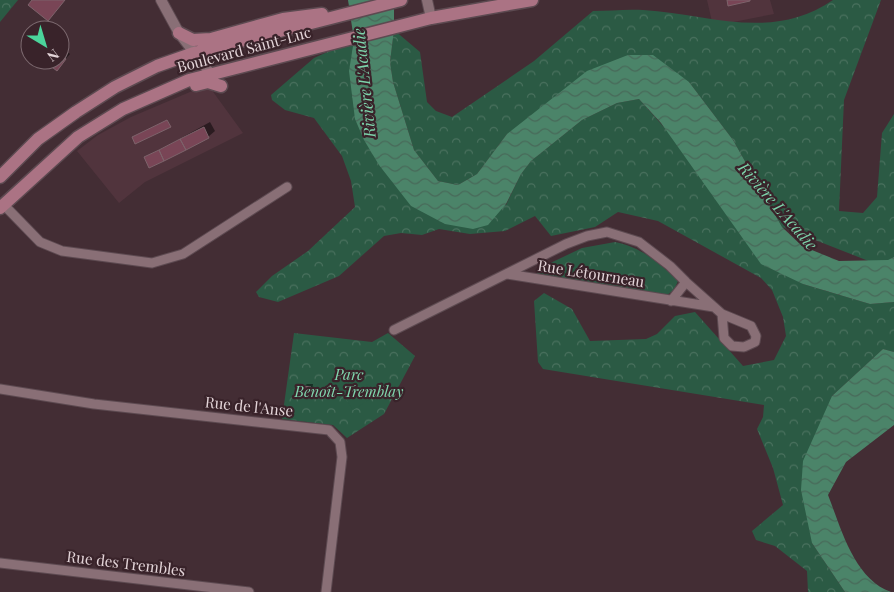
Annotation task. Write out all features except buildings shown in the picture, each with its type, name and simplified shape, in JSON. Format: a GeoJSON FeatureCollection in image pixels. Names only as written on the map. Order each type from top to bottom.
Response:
{"type":"FeatureCollection","features":[{"type":"Feature","properties":{"kind":"main road"},"geometry":{"type":"LineString","coordinates":[[2,206],[62,151],[76,131],[112,107],[202,63],[317,29],[334,16],[399,0]]}},
{"type":"Feature","properties":{"kind":"main road","name":"Boulevard Saint-Luc"},"geometry":{"type":"LineString","coordinates":[[0,177],[38,139],[114,87],[156,66],[202,63],[341,41],[431,18],[532,0]]}},
{"type":"Feature","properties":{"kind":"main road"},"geometry":{"type":"LineString","coordinates":[[179,33],[200,41],[282,19],[317,12],[334,16]]}},
{"type":"Feature","properties":{"kind":"main road"},"geometry":{"type":"LineString","coordinates":[[62,151],[80,143],[129,113],[193,86],[208,82],[221,86]]}},
{"type":"Feature","properties":{"kind":"street"},"geometry":{"type":"LineString","coordinates":[[161,0],[179,33],[202,63]]}},
{"type":"Feature","properties":{"kind":"street"},"geometry":{"type":"LineString","coordinates":[[427,0],[431,18]]}},
{"type":"Feature","properties":{"kind":"street"},"geometry":{"type":"LineString","coordinates":[[2,206],[40,242],[62,251],[152,263],[183,254],[287,187]]}},
{"type":"Feature","properties":{"kind":"street","name":"Rue Létourneau"},"geometry":{"type":"LineString","coordinates":[[394,330],[566,244],[586,236],[607,232],[639,242],[670,266],[722,314]]}},
{"type":"Feature","properties":{"kind":"street","name":"Rue Létourneau"},"geometry":{"type":"LineString","coordinates":[[507,274],[714,307]]}},
{"type":"Feature","properties":{"kind":"street"},"geometry":{"type":"LineString","coordinates":[[671,301],[686,282]]}},
{"type":"Feature","properties":{"kind":"street","name":"Rue de l'Anse"},"geometry":{"type":"LineString","coordinates":[[0,389],[94,404],[329,430],[340,442],[342,457],[326,592]]}},
{"type":"Feature","properties":{"kind":"street","name":"Rue des Trembles"},"geometry":{"type":"LineString","coordinates":[[0,563],[249,592]]}},
{"type":"Feature","properties":{"kind":"shaded area"},"geometry":{"type":"Polygon","coordinates":[[[707,0],[770,0],[774,14],[713,26],[707,0]]]}},
{"type":"Feature","properties":{"kind":"shaded area"},"geometry":{"type":"Polygon","coordinates":[[[197,89],[211,89],[243,133],[145,182],[119,203],[77,151],[98,135],[131,117],[197,89]]]}},
{"type":"Feature","properties":{"kind":"green space"},"geometry":{"type":"Polygon","coordinates":[[[0,0],[18,0],[0,22],[0,0]]]}},
{"type":"Feature","properties":{"kind":"green space"},"geometry":{"type":"Polygon","coordinates":[[[833,0],[881,0],[844,100],[839,211],[863,213],[877,197],[882,133],[894,114],[894,271],[782,227],[733,140],[689,82],[507,134],[477,174],[458,185],[438,181],[414,150],[393,82],[390,62],[394,30],[420,52],[427,102],[436,111],[452,117],[534,61],[593,11],[643,10],[716,20],[763,23],[787,20],[810,13],[833,0]]]}},
{"type":"Feature","properties":{"kind":"green space"},"geometry":{"type":"Polygon","coordinates":[[[354,40],[379,165],[506,205],[521,174],[531,161],[582,120],[617,103],[639,99],[803,284],[870,304],[894,302],[894,352],[883,349],[832,396],[812,543],[845,592],[808,592],[807,571],[775,546],[756,540],[752,531],[783,505],[773,468],[757,429],[763,417],[764,405],[543,369],[538,362],[534,301],[544,293],[572,309],[590,341],[646,339],[657,334],[675,316],[695,312],[743,366],[774,360],[786,336],[783,317],[772,290],[761,278],[658,221],[618,212],[595,227],[551,236],[535,216],[505,231],[470,234],[439,229],[422,235],[401,233],[384,236],[339,276],[278,302],[259,297],[256,292],[272,276],[308,251],[355,207],[351,181],[342,156],[314,118],[285,110],[272,100],[271,95],[314,58],[354,40]]]}},
{"type":"Feature","properties":{"kind":"green space"},"geometry":{"type":"Polygon","coordinates":[[[615,242],[642,252],[657,262],[678,281],[674,290],[667,295],[537,274],[537,270],[542,267],[582,248],[615,242]]]}},
{"type":"Feature","properties":{"kind":"green space","name":"Parc Benoît-Tremblay"},"geometry":{"type":"Polygon","coordinates":[[[294,333],[372,342],[388,333],[415,356],[384,414],[347,438],[333,425],[282,419],[294,333]]]}},
{"type":"Feature","properties":{"kind":"green space"},"geometry":{"type":"Polygon","coordinates":[[[368,384],[376,395],[353,410],[346,399],[368,384]]]}},
{"type":"Feature","properties":{"kind":"water","name":"Rivière L'Acadie"},"geometry":{"type":"Polygon","coordinates":[[[348,0],[394,0],[394,30],[390,62],[393,82],[414,150],[438,181],[458,185],[477,174],[507,134],[587,71],[628,55],[653,55],[689,82],[733,140],[782,227],[802,246],[839,261],[888,260],[894,257],[894,302],[870,304],[803,284],[761,264],[661,123],[639,99],[617,103],[582,120],[531,161],[521,174],[506,204],[488,225],[473,229],[445,224],[411,206],[379,165],[364,140],[355,119],[349,71],[354,40],[348,0]]]}},
{"type":"Feature","properties":{"kind":"water"},"geometry":{"type":"Polygon","coordinates":[[[883,349],[894,352],[894,425],[846,462],[828,495],[850,551],[858,564],[867,576],[891,592],[845,592],[812,543],[801,490],[803,461],[832,396],[883,349]]]}}]}
